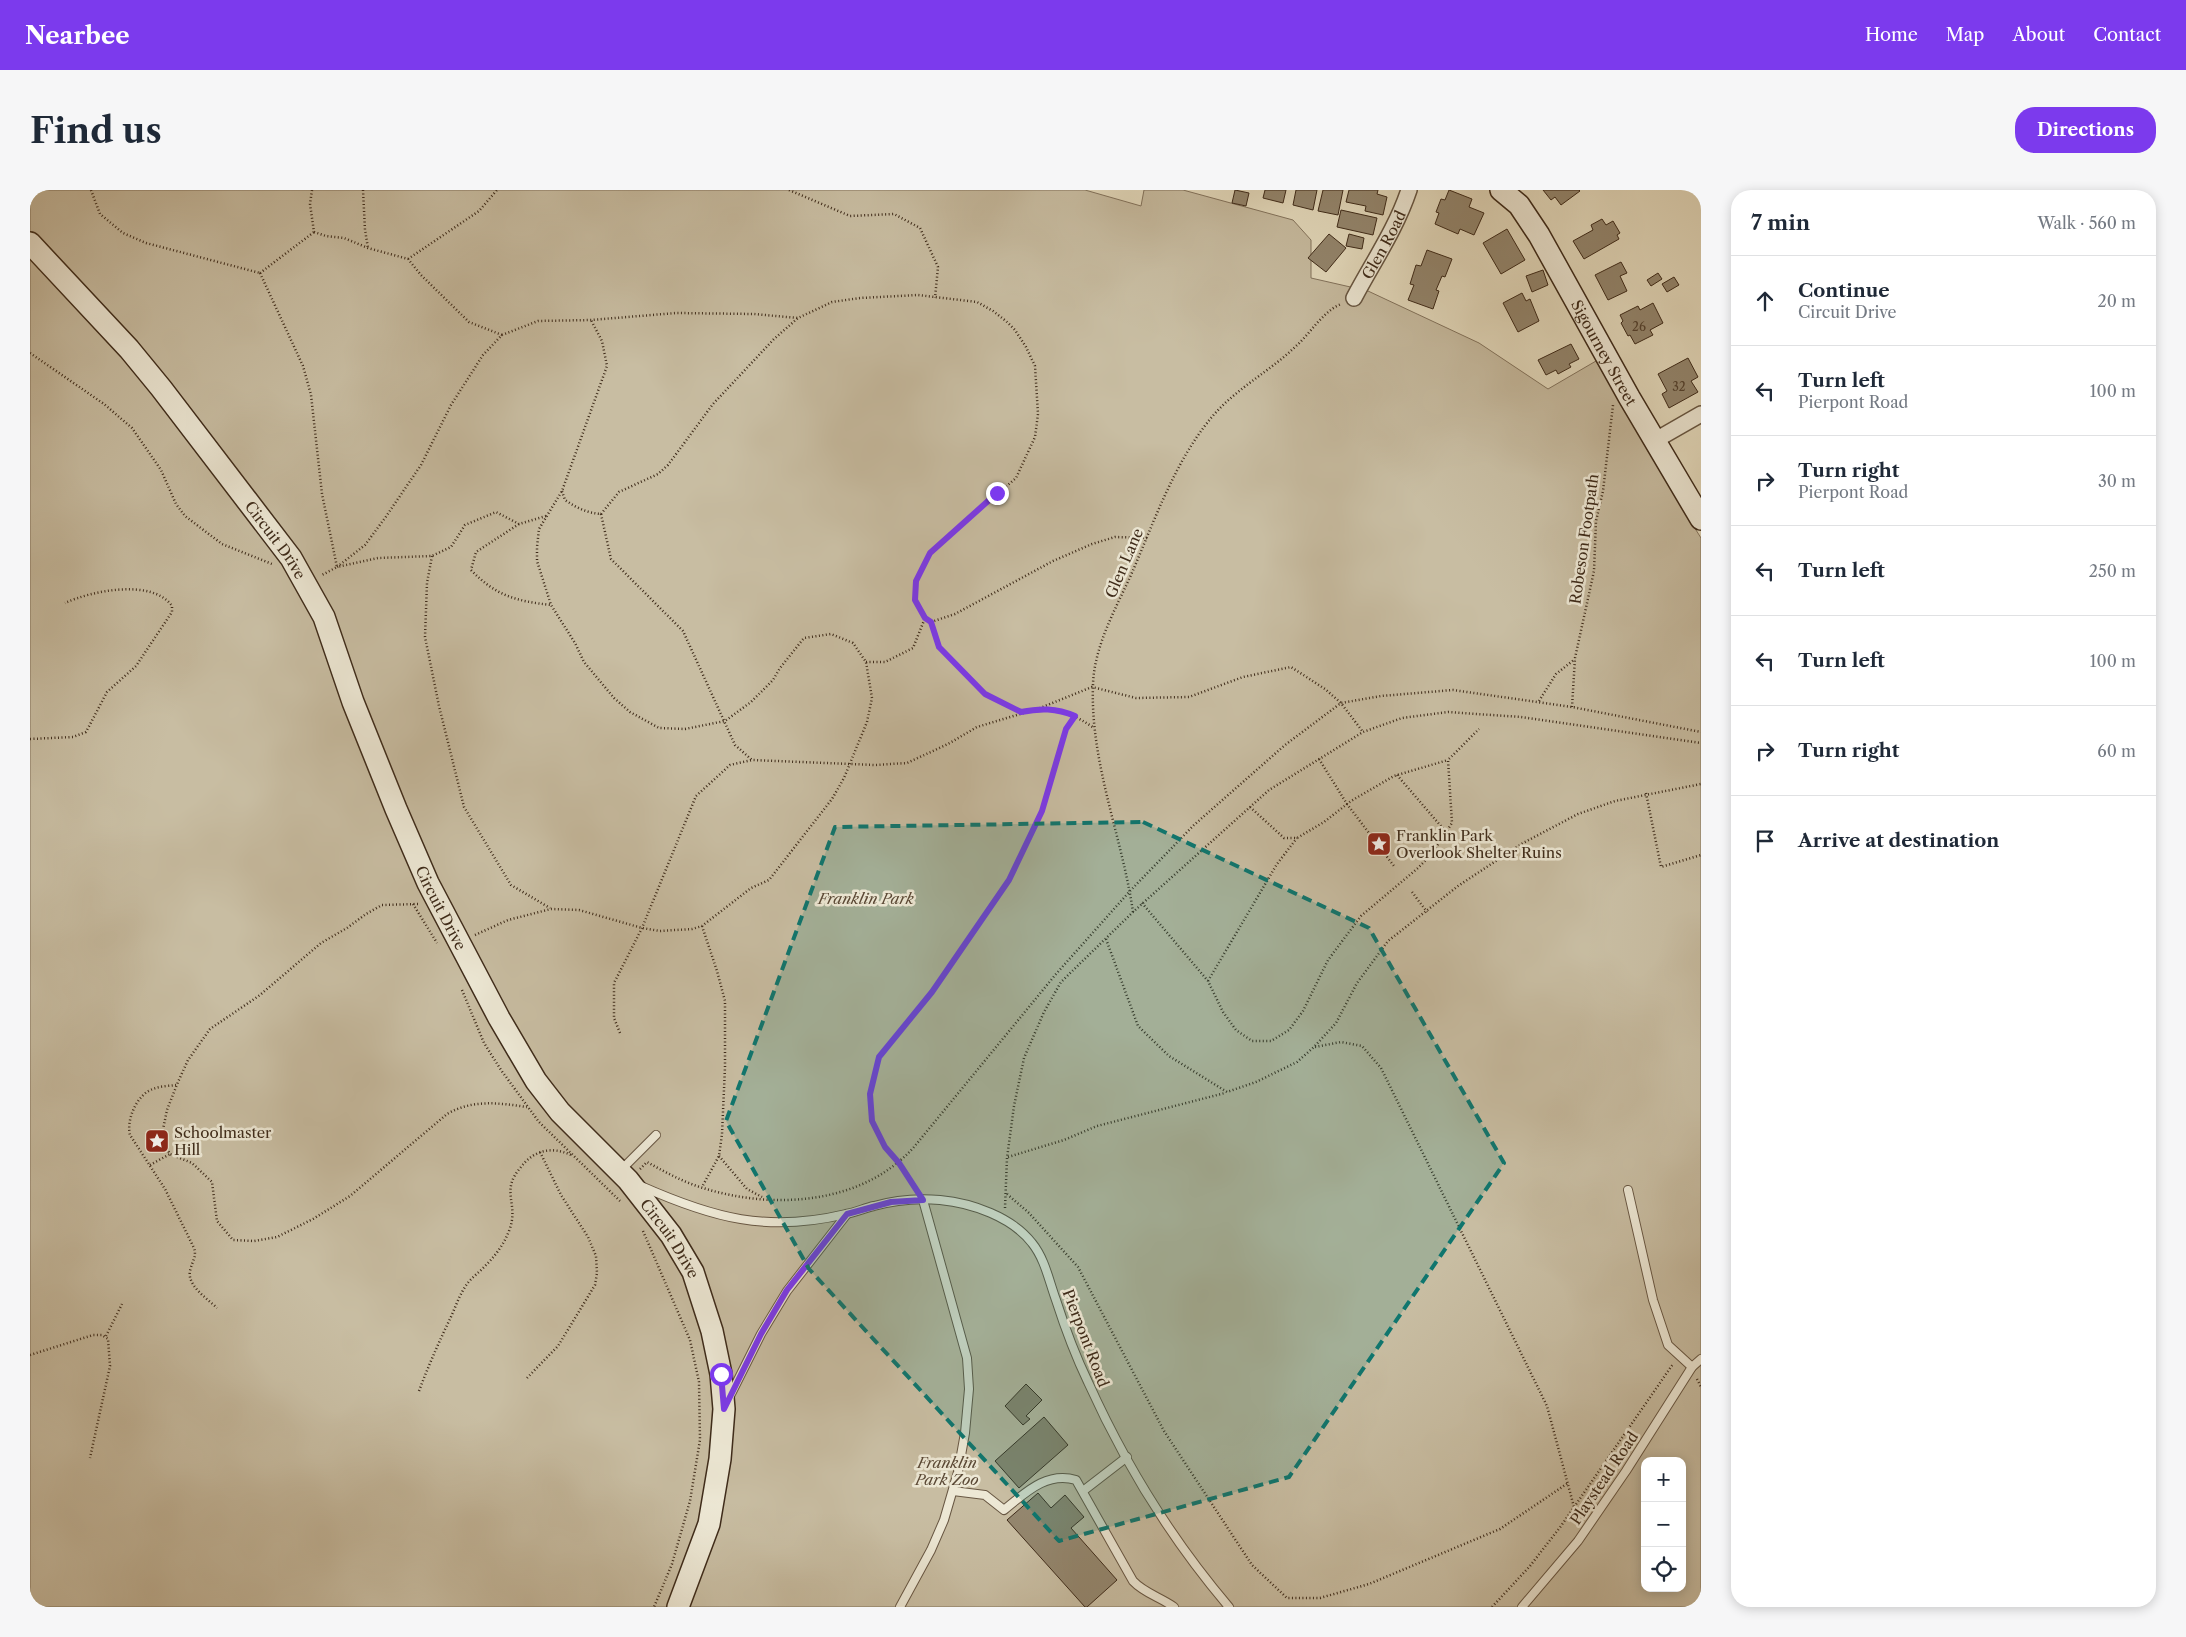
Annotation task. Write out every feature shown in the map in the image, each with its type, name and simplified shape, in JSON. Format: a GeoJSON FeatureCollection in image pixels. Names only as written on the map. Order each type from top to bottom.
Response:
{"type":"FeatureCollection","features":[{"type":"Feature","properties":{"kind":"main road","name":"Sigourney Street"},"geometry":{"type":"LineString","coordinates":[[1502,190],[1518,205],[1539,235],[1654,441],[1701,519]]}},
{"type":"Feature","properties":{"kind":"main road","name":"Circuit Drive"},"geometry":{"type":"LineString","coordinates":[[30,244],[129,349],[162,388],[291,558],[324,617],[353,702],[428,883],[450,945],[499,1018],[536,1081],[560,1112],[624,1176],[671,1235],[693,1272],[712,1331],[721,1374],[724,1409],[720,1459],[709,1524],[678,1607]]}},
{"type":"Feature","properties":{"kind":"street","name":"Glen Road"},"geometry":{"type":"LineString","coordinates":[[1354,298],[1379,252],[1394,230],[1409,190]]}},
{"type":"Feature","properties":{"kind":"street"},"geometry":{"type":"LineString","coordinates":[[1654,441],[1701,414]]}},
{"type":"Feature","properties":{"kind":"lane"},"geometry":{"type":"LineString","coordinates":[[624,1176],[656,1135]]}},
{"type":"Feature","properties":{"kind":"lane","name":"Pierpont Road"},"geometry":{"type":"LineString","coordinates":[[624,1176],[679,1203],[714,1214],[759,1223],[805,1222],[847,1214],[891,1202],[923,1200],[963,1204],[1000,1219],[1023,1234],[1038,1251],[1087,1382],[1127,1458],[1164,1519],[1229,1607]]}},
{"type":"Feature","properties":{"kind":"lane"},"geometry":{"type":"LineString","coordinates":[[1628,1190],[1653,1300],[1668,1345],[1692,1368]]}},
{"type":"Feature","properties":{"kind":"lane"},"geometry":{"type":"LineString","coordinates":[[900,1607],[931,1550],[944,1520],[965,1433],[968,1389],[967,1358],[923,1200]]}},
{"type":"Feature","properties":{"kind":"lane"},"geometry":{"type":"LineString","coordinates":[[724,1409],[761,1334],[787,1290],[847,1214]]}},
{"type":"Feature","properties":{"kind":"lane","name":"Playstead Road"},"geometry":{"type":"LineString","coordinates":[[1522,1607],[1578,1541],[1692,1368],[1701,1359]]}},
{"type":"Feature","properties":{"kind":"lane"},"geometry":{"type":"LineString","coordinates":[[1083,1491],[1127,1458]]}},
{"type":"Feature","properties":{"kind":"lane"},"geometry":{"type":"LineString","coordinates":[[952,1491],[985,1496],[1004,1510],[1040,1482],[1067,1477],[1076,1480],[1096,1519],[1133,1581],[1140,1588],[1165,1600],[1174,1607]]}},
{"type":"Feature","properties":{"kind":"path"},"geometry":{"type":"LineString","coordinates":[[90,190],[100,214],[123,233],[146,243],[260,273]]}},
{"type":"Feature","properties":{"kind":"path"},"geometry":{"type":"LineString","coordinates":[[312,190],[310,204],[314,232]]}},
{"type":"Feature","properties":{"kind":"path"},"geometry":{"type":"LineString","coordinates":[[363,190],[368,248]]}},
{"type":"Feature","properties":{"kind":"path"},"geometry":{"type":"LineString","coordinates":[[408,259],[479,211],[497,190]]}},
{"type":"Feature","properties":{"kind":"path"},"geometry":{"type":"LineString","coordinates":[[788,190],[850,216],[894,214],[920,228],[938,268],[935,298]]}},
{"type":"Feature","properties":{"kind":"path"},"geometry":{"type":"LineString","coordinates":[[260,273],[314,232]]}},
{"type":"Feature","properties":{"kind":"path"},"geometry":{"type":"LineString","coordinates":[[314,232],[326,236],[344,238],[368,248],[408,259],[421,275],[469,322],[502,335]]}},
{"type":"Feature","properties":{"kind":"path"},"geometry":{"type":"LineString","coordinates":[[260,273],[303,366],[311,395],[322,494],[337,567]]}},
{"type":"Feature","properties":{"kind":"path"},"geometry":{"type":"LineString","coordinates":[[601,514],[619,492],[658,474],[668,464],[713,404],[774,339],[798,318],[832,302],[860,298],[918,295],[977,302],[993,311],[1015,330],[1035,366],[1038,414],[1035,437],[1016,478],[930,553],[916,581],[915,600],[925,618],[931,622],[939,647],[985,694],[1021,712]]}},
{"type":"Feature","properties":{"kind":"path","name":"Glen Lane"},"geometry":{"type":"LineString","coordinates":[[1133,912],[1130,891],[1100,767],[1094,728],[1092,687],[1096,656],[1164,498],[1188,450],[1211,418],[1232,396],[1295,348],[1332,308],[1354,298]]}},
{"type":"Feature","properties":{"kind":"path"},"geometry":{"type":"LineString","coordinates":[[318,577],[337,567],[365,545],[422,465],[451,405],[482,355],[502,335],[538,321],[591,320],[676,313],[754,314],[798,318]]}},
{"type":"Feature","properties":{"kind":"path"},"geometry":{"type":"LineString","coordinates":[[527,1107],[489,1103],[458,1108],[447,1114],[350,1196],[277,1236],[254,1240],[234,1240],[218,1221],[212,1182],[192,1163],[170,1154],[162,1139],[167,1110],[177,1084],[188,1060],[210,1029],[260,995],[321,943],[382,905],[413,904],[450,945],[508,920],[551,909],[579,910],[642,928],[676,931],[702,926],[751,888],[769,880],[825,810],[844,778],[867,722],[872,698],[866,662],[853,643],[831,634],[804,638],[764,691],[725,721],[685,729],[659,728],[630,712],[614,698],[584,662],[575,642],[550,604],[536,547],[539,529],[562,491],[606,366],[602,341],[591,320]]}},
{"type":"Feature","properties":{"kind":"path"},"geometry":{"type":"LineString","coordinates":[[30,353],[104,404],[132,428],[161,470],[176,504],[185,516],[222,544],[273,564]]}},
{"type":"Feature","properties":{"kind":"path","name":"Robeson Footpath"},"geometry":{"type":"LineString","coordinates":[[1572,707],[1575,660],[1594,571],[1596,521],[1603,491],[1613,403]]}},
{"type":"Feature","properties":{"kind":"path"},"geometry":{"type":"LineString","coordinates":[[562,491],[565,500],[573,506],[588,513],[601,514]]}},
{"type":"Feature","properties":{"kind":"path"},"geometry":{"type":"LineString","coordinates":[[337,567],[378,558],[432,556],[451,548],[465,525],[496,512],[520,524]]}},
{"type":"Feature","properties":{"kind":"path"},"geometry":{"type":"LineString","coordinates":[[601,514],[611,559],[683,631],[735,745],[752,760]]}},
{"type":"Feature","properties":{"kind":"path"},"geometry":{"type":"LineString","coordinates":[[546,516],[520,524],[476,552],[471,570],[486,586],[522,602],[550,604]]}},
{"type":"Feature","properties":{"kind":"path"},"geometry":{"type":"LineString","coordinates":[[931,622],[955,614],[1053,561],[1092,544],[1115,537],[1146,538]]}},
{"type":"Feature","properties":{"kind":"path"},"geometry":{"type":"LineString","coordinates":[[432,556],[427,583],[425,637],[439,706],[464,807],[511,885],[551,909]]}},
{"type":"Feature","properties":{"kind":"path"},"geometry":{"type":"LineString","coordinates":[[30,738],[73,737],[86,732],[107,692],[136,666],[172,612],[172,606],[161,595],[139,590],[104,592],[81,596],[65,603]]}},
{"type":"Feature","properties":{"kind":"path"},"geometry":{"type":"LineString","coordinates":[[866,662],[885,662],[913,648],[925,618]]}},
{"type":"Feature","properties":{"kind":"path"},"geometry":{"type":"LineString","coordinates":[[1538,702],[1556,674],[1575,660]]}},
{"type":"Feature","properties":{"kind":"path"},"geometry":{"type":"LineString","coordinates":[[620,1033],[614,1018],[614,983],[642,928],[696,796],[730,765],[752,760],[875,766],[907,762],[942,748],[977,727],[1021,712],[1040,708],[1092,687],[1136,698],[1189,697],[1243,677],[1291,667],[1325,689],[1341,703],[1364,732]]}},
{"type":"Feature","properties":{"kind":"path"},"geometry":{"type":"LineString","coordinates":[[644,1165],[647,1162],[676,1178],[722,1193],[764,1198],[797,1199],[835,1194],[875,1178],[899,1163],[1056,974],[1130,891],[1194,825],[1271,757],[1341,703],[1381,696],[1453,690],[1572,707],[1701,732]]}},
{"type":"Feature","properties":{"kind":"path"},"geometry":{"type":"LineString","coordinates":[[1040,708],[1066,712],[1094,728]]}},
{"type":"Feature","properties":{"kind":"path"},"geometry":{"type":"LineString","coordinates":[[1000,1219],[1004,1211],[1007,1158],[1014,1106],[1024,1058],[1033,1035],[1061,982],[1133,912],[1269,790],[1364,732],[1402,718],[1448,712],[1521,717],[1701,743]]}},
{"type":"Feature","properties":{"kind":"path"},"geometry":{"type":"LineString","coordinates":[[923,1200],[899,1163],[885,1147],[872,1121],[870,1094],[879,1057],[932,992],[1009,880],[1042,811],[1066,729],[1075,716]]}},
{"type":"Feature","properties":{"kind":"path"},"geometry":{"type":"LineString","coordinates":[[1208,981],[1277,864],[1297,838],[1324,822],[1347,804],[1397,775],[1448,760],[1479,729]]}},
{"type":"Feature","properties":{"kind":"path"},"geometry":{"type":"LineString","coordinates":[[1319,759],[1347,804],[1394,866]]}},
{"type":"Feature","properties":{"kind":"path"},"geometry":{"type":"LineString","coordinates":[[1142,904],[1208,981],[1222,1012],[1236,1030],[1252,1041],[1270,1041],[1289,1030],[1303,1011],[1328,960],[1361,916],[1431,855],[1452,824],[1448,760]]}},
{"type":"Feature","properties":{"kind":"path"},"geometry":{"type":"LineString","coordinates":[[1397,775],[1446,832]]}},
{"type":"Feature","properties":{"kind":"path"},"geometry":{"type":"LineString","coordinates":[[1007,1158],[1064,1140],[1097,1126],[1227,1092],[1256,1082],[1297,1062],[1314,1048],[1336,1023],[1357,983],[1388,941],[1458,886],[1523,843],[1578,814],[1615,801],[1701,784]]}},
{"type":"Feature","properties":{"kind":"path"},"geometry":{"type":"LineString","coordinates":[[1646,794],[1661,867],[1701,855]]}},
{"type":"Feature","properties":{"kind":"path"},"geometry":{"type":"LineString","coordinates":[[1250,807],[1284,838],[1297,838]]}},
{"type":"Feature","properties":{"kind":"path"},"geometry":{"type":"LineString","coordinates":[[1412,892],[1427,912]]}},
{"type":"Feature","properties":{"kind":"path"},"geometry":{"type":"LineString","coordinates":[[702,926],[725,1001],[724,1096],[718,1156],[702,1188]]}},
{"type":"Feature","properties":{"kind":"path"},"geometry":{"type":"LineString","coordinates":[[1106,939],[1138,1026],[1169,1056],[1227,1092]]}},
{"type":"Feature","properties":{"kind":"path"},"geometry":{"type":"LineString","coordinates":[[461,986],[484,1043],[527,1107],[539,1122],[625,1208]]}},
{"type":"Feature","properties":{"kind":"path"},"geometry":{"type":"LineString","coordinates":[[1314,1048],[1341,1042],[1362,1046],[1381,1068],[1547,1406],[1574,1507]]}},
{"type":"Feature","properties":{"kind":"path"},"geometry":{"type":"LineString","coordinates":[[177,1084],[152,1089],[141,1098],[133,1111],[128,1127],[130,1135],[165,1189],[194,1248],[196,1255],[190,1276],[194,1285],[217,1308]]}},
{"type":"Feature","properties":{"kind":"path"},"geometry":{"type":"LineString","coordinates":[[418,1391],[458,1299],[468,1282],[486,1266],[503,1245],[510,1229],[514,1208],[509,1189],[513,1177],[522,1164],[540,1152],[556,1150],[575,1157]]}},
{"type":"Feature","properties":{"kind":"path"},"geometry":{"type":"LineString","coordinates":[[527,1378],[558,1346],[595,1285],[597,1273],[596,1256],[588,1237],[562,1195],[540,1152]]}},
{"type":"Feature","properties":{"kind":"path"},"geometry":{"type":"LineString","coordinates":[[150,1165],[170,1154]]}},
{"type":"Feature","properties":{"kind":"path"},"geometry":{"type":"LineString","coordinates":[[718,1156],[747,1189],[764,1198]]}},
{"type":"Feature","properties":{"kind":"path"},"geometry":{"type":"LineString","coordinates":[[1006,1194],[1029,1213],[1078,1267],[1164,1431],[1252,1566],[1287,1598],[1320,1598],[1369,1584],[1500,1529],[1568,1483]]}},
{"type":"Feature","properties":{"kind":"path"},"geometry":{"type":"LineString","coordinates":[[640,1226],[649,1241],[690,1340],[700,1382],[698,1414],[700,1432],[694,1478],[672,1564],[654,1607]]}},
{"type":"Feature","properties":{"kind":"path"},"geometry":{"type":"LineString","coordinates":[[106,1336],[122,1304]]}},
{"type":"Feature","properties":{"kind":"path"},"geometry":{"type":"LineString","coordinates":[[30,1354],[78,1338],[93,1335],[106,1336]]}},
{"type":"Feature","properties":{"kind":"path"},"geometry":{"type":"LineString","coordinates":[[90,1458],[110,1366],[110,1348],[106,1336]]}},
{"type":"Feature","properties":{"kind":"path"},"geometry":{"type":"LineString","coordinates":[[1492,1607],[1530,1566],[1574,1507],[1677,1358],[1692,1368]]}},
{"type":"Feature","properties":{"kind":"highlighted area"},"geometry":{"type":"Polygon","coordinates":[[[1143,822],[1369,928],[1504,1163],[1289,1477],[1059,1541],[809,1269],[726,1121],[835,827],[1143,822]]]}},
{"type":"Feature","properties":{"kind":"green space","name":"Franklin Park"},"geometry":{"type":"Polygon","coordinates":[[[30,190],[1085,190],[1141,206],[1144,190],[1183,190],[1293,220],[1311,240],[1311,278],[1368,291],[1479,343],[1548,389],[1596,361],[1701,538],[1701,1607],[30,1607],[30,190]]]}},
{"type":"Feature","properties":{"kind":"building"},"geometry":{"type":"Polygon","coordinates":[[[1235,190],[1249,193],[1246,206],[1232,203],[1235,190]]]}},
{"type":"Feature","properties":{"kind":"building"},"geometry":{"type":"Polygon","coordinates":[[[1265,190],[1286,190],[1283,203],[1263,198],[1265,190]]]}},
{"type":"Feature","properties":{"kind":"building"},"geometry":{"type":"Polygon","coordinates":[[[1296,190],[1317,190],[1313,210],[1293,205],[1296,190]]]}},
{"type":"Feature","properties":{"kind":"building"},"geometry":{"type":"Polygon","coordinates":[[[1323,190],[1343,190],[1338,215],[1318,211],[1323,190]]]}},
{"type":"Feature","properties":{"kind":"building"},"geometry":{"type":"Polygon","coordinates":[[[1349,190],[1378,190],[1377,194],[1387,197],[1383,215],[1365,211],[1366,206],[1346,202],[1349,190]]]}},
{"type":"Feature","properties":{"kind":"building"},"geometry":{"type":"Polygon","coordinates":[[[1449,190],[1472,199],[1469,207],[1484,213],[1474,235],[1460,229],[1458,234],[1435,224],[1439,213],[1436,212],[1441,199],[1445,200],[1449,190]]]}},
{"type":"Feature","properties":{"kind":"building"},"geometry":{"type":"Polygon","coordinates":[[[1543,190],[1580,191],[1561,205],[1555,197],[1551,200],[1543,190]]]}},
{"type":"Feature","properties":{"kind":"building"},"geometry":{"type":"Polygon","coordinates":[[[1341,210],[1377,218],[1373,235],[1337,227],[1341,210]]]}},
{"type":"Feature","properties":{"kind":"building"},"geometry":{"type":"Polygon","coordinates":[[[1602,219],[1606,225],[1613,221],[1620,233],[1617,235],[1619,239],[1584,259],[1573,241],[1593,230],[1591,225],[1602,219]]]}},
{"type":"Feature","properties":{"kind":"building"},"geometry":{"type":"Polygon","coordinates":[[[1507,229],[1525,260],[1501,274],[1483,243],[1507,229]]]}},
{"type":"Feature","properties":{"kind":"building"},"geometry":{"type":"Polygon","coordinates":[[[1329,234],[1346,248],[1326,272],[1308,258],[1329,234]]]}},
{"type":"Feature","properties":{"kind":"building"},"geometry":{"type":"Polygon","coordinates":[[[1349,234],[1364,238],[1362,249],[1346,246],[1349,234]]]}},
{"type":"Feature","properties":{"kind":"building"},"geometry":{"type":"Polygon","coordinates":[[[1427,250],[1452,259],[1445,277],[1442,276],[1436,290],[1439,291],[1433,309],[1408,300],[1414,285],[1410,284],[1416,265],[1421,266],[1427,250]]]}},
{"type":"Feature","properties":{"kind":"building"},"geometry":{"type":"Polygon","coordinates":[[[1621,262],[1627,273],[1620,276],[1627,291],[1608,300],[1595,275],[1621,262]]]}},
{"type":"Feature","properties":{"kind":"building"},"geometry":{"type":"Polygon","coordinates":[[[1543,270],[1548,285],[1532,292],[1526,276],[1543,270]]]}},
{"type":"Feature","properties":{"kind":"building"},"geometry":{"type":"Polygon","coordinates":[[[1658,273],[1662,279],[1651,286],[1647,280],[1658,273]]]}},
{"type":"Feature","properties":{"kind":"building"},"geometry":{"type":"Polygon","coordinates":[[[1674,277],[1679,285],[1667,292],[1662,284],[1674,277]]]}},
{"type":"Feature","properties":{"kind":"building"},"geometry":{"type":"Polygon","coordinates":[[[1522,293],[1526,301],[1530,299],[1539,321],[1518,332],[1503,303],[1522,293]]]}},
{"type":"Feature","properties":{"kind":"building"},"geometry":{"type":"Polygon","coordinates":[[[1653,303],[1663,323],[1650,330],[1653,335],[1635,344],[1621,323],[1623,321],[1620,315],[1638,306],[1640,310],[1653,303]]]}},
{"type":"Feature","properties":{"kind":"building"},"geometry":{"type":"Polygon","coordinates":[[[1571,344],[1579,359],[1569,364],[1571,367],[1558,374],[1556,370],[1546,375],[1538,360],[1571,344]]]}},
{"type":"Feature","properties":{"kind":"building"},"geometry":{"type":"Polygon","coordinates":[[[1688,358],[1698,377],[1691,381],[1698,392],[1669,408],[1662,394],[1667,391],[1658,374],[1688,358]]]}},
{"type":"Feature","properties":{"kind":"building"},"geometry":{"type":"Polygon","coordinates":[[[1026,1384],[1042,1400],[1026,1416],[1030,1419],[1023,1425],[1005,1406],[1026,1384]]]}},
{"type":"Feature","properties":{"kind":"building"},"geometry":{"type":"Polygon","coordinates":[[[1044,1417],[1068,1445],[1019,1488],[995,1461],[1044,1417]]]}},
{"type":"Feature","properties":{"kind":"building"},"geometry":{"type":"Polygon","coordinates":[[[1038,1493],[1051,1508],[1065,1495],[1084,1517],[1071,1528],[1117,1580],[1087,1607],[1007,1520],[1038,1493]]]}},
{"type":"Feature","properties":{"kind":"place","name":"Franklin Park Overlook Shelter Ruins"},"geometry":{"type":"Point","coordinates":[1379,844]}},
{"type":"Feature","properties":{"kind":"place","name":"Schoolmaster Hill"},"geometry":{"type":"Point","coordinates":[157,1141]}},
{"type":"Feature","properties":{"kind":"route"},"geometry":{"type":"LineString","coordinates":[[721,1374],[724,1409],[761,1334],[787,1290],[847,1214],[891,1202],[923,1200],[899,1163],[885,1147],[872,1121],[870,1094],[879,1057],[932,992],[1009,880],[1042,811],[1066,729],[1075,716],[1066,712],[1040,708],[1021,712],[985,694],[939,647],[931,622],[925,618],[915,600],[916,581],[930,553],[953,535],[997,493]]}},
{"type":"Feature","properties":{"kind":"park label","name":"Franklin Park Zoo"},"geometry":{"type":"Point","coordinates":[947,1470]}}]}
